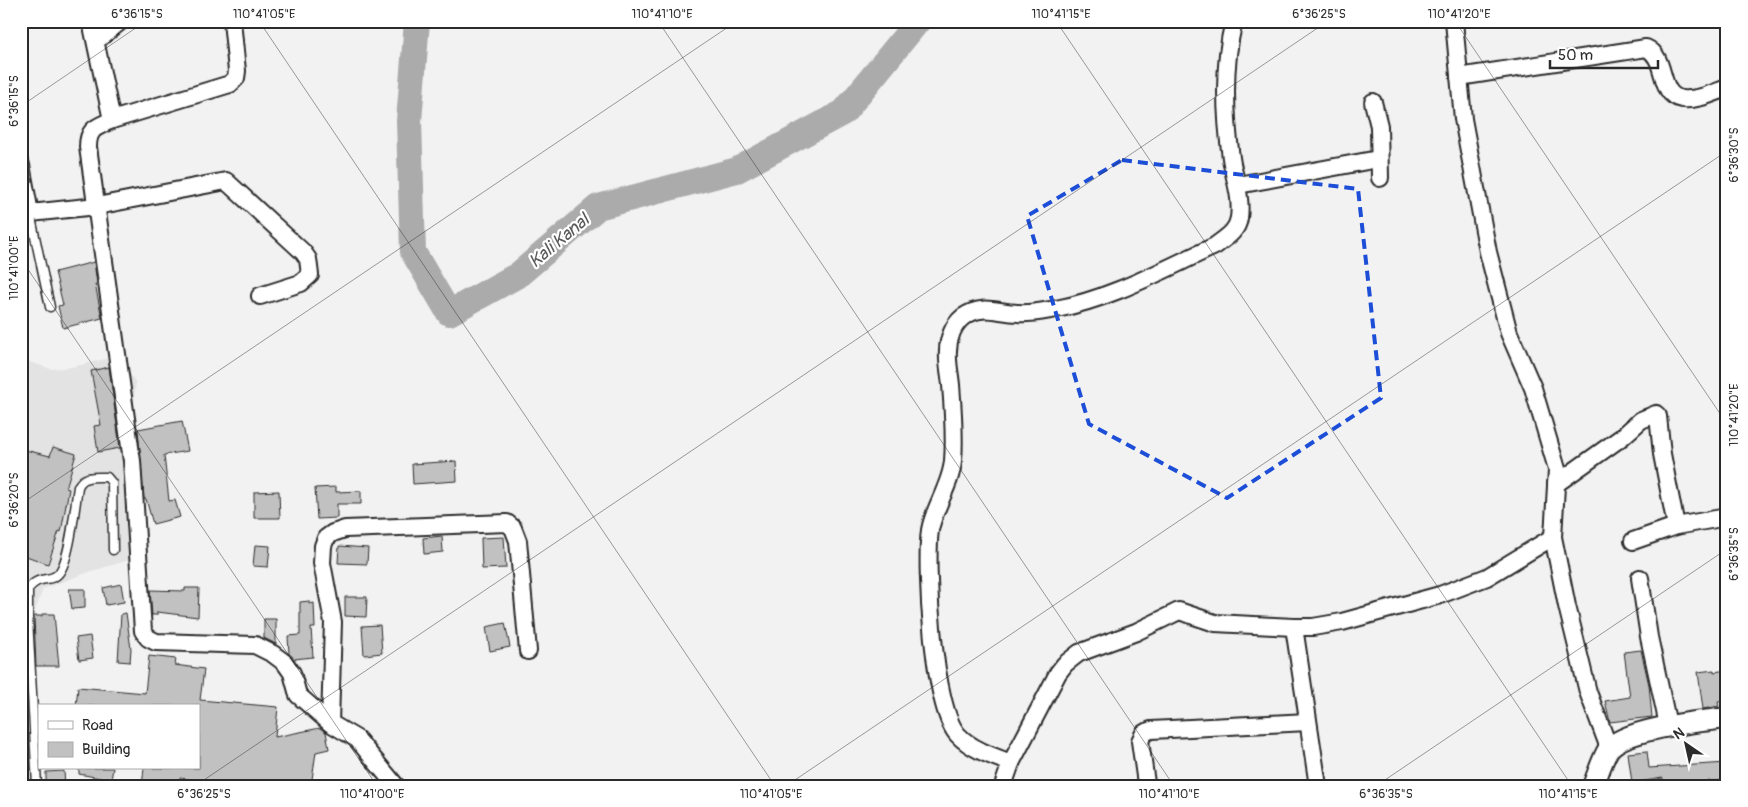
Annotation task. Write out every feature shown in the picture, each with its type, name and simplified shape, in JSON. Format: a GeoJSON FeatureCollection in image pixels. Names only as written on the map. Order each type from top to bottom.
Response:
{"type":"FeatureCollection","features":[{"type":"Feature","properties":{"kind":"street"},"geometry":{"type":"LineString","coordinates":[[91,21],[112,120]]}},
{"type":"Feature","properties":{"kind":"street"},"geometry":{"type":"LineString","coordinates":[[96,41],[121,21]]}},
{"type":"Feature","properties":{"kind":"street"},"geometry":{"type":"LineString","coordinates":[[232,21],[237,71],[236,78],[230,84],[112,120],[90,131],[88,136],[132,461],[143,631],[148,638],[156,642],[254,645],[285,663],[292,674],[298,695],[330,723],[357,739],[396,786]]}},
{"type":"Feature","properties":{"kind":"street"},"geometry":{"type":"LineString","coordinates":[[1011,763],[984,753],[958,735],[948,720],[942,698],[930,603],[930,529],[953,463],[952,400],[948,351],[954,327],[963,317],[990,308],[1017,314],[1037,312],[1101,296],[1215,246],[1230,236],[1236,228],[1239,218],[1238,185],[1231,159],[1228,112],[1229,39],[1234,21]]}},
{"type":"Feature","properties":{"kind":"street"},"geometry":{"type":"LineString","coordinates":[[1454,21],[1463,119],[1488,252],[1509,333],[1533,388],[1557,469],[1553,537],[1566,606],[1588,692],[1609,748]]}},
{"type":"Feature","properties":{"kind":"street"},"geometry":{"type":"LineString","coordinates":[[1459,77],[1646,48],[1653,51],[1658,57],[1665,83],[1672,94],[1680,99],[1706,95],[1727,88]]}},
{"type":"Feature","properties":{"kind":"street"},"geometry":{"type":"LineString","coordinates":[[1373,102],[1379,126],[1378,159],[1380,178]]}},
{"type":"Feature","properties":{"kind":"street"},"geometry":{"type":"LineString","coordinates":[[1238,185],[1378,159]]}},
{"type":"Feature","properties":{"kind":"street"},"geometry":{"type":"LineString","coordinates":[[21,165],[25,214],[97,206],[226,181],[303,252],[309,264],[310,275],[301,283],[260,296]]}},
{"type":"Feature","properties":{"kind":"street"},"geometry":{"type":"LineString","coordinates":[[1556,484],[1622,437],[1641,420],[1656,414],[1676,526]]}},
{"type":"Feature","properties":{"kind":"street"},"geometry":{"type":"LineString","coordinates":[[1633,541],[1676,526],[1727,517]]}},
{"type":"Feature","properties":{"kind":"street"},"geometry":{"type":"LineString","coordinates":[[330,723],[333,622],[322,563],[323,546],[326,538],[333,533],[345,529],[390,526],[507,523],[513,528],[518,541],[528,650]]}},
{"type":"Feature","properties":{"kind":"street"},"geometry":{"type":"LineString","coordinates":[[1003,786],[1011,763],[1058,672],[1079,653],[1136,632],[1179,611],[1216,623],[1313,627],[1342,622],[1440,596],[1486,577],[1553,537]]}},
{"type":"Feature","properties":{"kind":"street"},"geometry":{"type":"LineString","coordinates":[[1640,578],[1649,637],[1668,725]]}},
{"type":"Feature","properties":{"kind":"street"},"geometry":{"type":"LineString","coordinates":[[1294,627],[1318,786]]}},
{"type":"Feature","properties":{"kind":"street"},"geometry":{"type":"LineString","coordinates":[[1593,786],[1609,748],[1625,739],[1668,725],[1727,718]]}},
{"type":"Feature","properties":{"kind":"street"},"geometry":{"type":"LineString","coordinates":[[1146,783],[1140,741],[1144,733],[1150,730],[1308,722]]}},
{"type":"Feature","properties":{"kind":"lane"},"geometry":{"type":"LineString","coordinates":[[25,214],[50,307]]}},
{"type":"Feature","properties":{"kind":"lane"},"geometry":{"type":"LineString","coordinates":[[21,784],[36,786],[28,589],[40,579],[51,578],[59,574],[66,554],[80,481],[88,478],[107,477],[112,483],[113,550]]}},
{"type":"Feature","properties":{"kind":"highlighted area"},"geometry":{"type":"Polygon","coordinates":[[[1122,160],[1358,189],[1381,398],[1227,498],[1089,424],[1027,216],[1122,160]]]}},
{"type":"Feature","properties":{"kind":"shaded area"},"geometry":{"type":"Polygon","coordinates":[[[118,356],[136,383],[123,488],[132,559],[43,589],[34,613],[38,770],[40,770],[41,786],[21,786],[21,359],[51,369],[72,367],[118,356]]]}},
{"type":"Feature","properties":{"kind":"building"},"geometry":{"type":"Polygon","coordinates":[[[94,262],[97,284],[95,284],[102,318],[63,328],[58,306],[63,305],[55,272],[94,262]]]}},
{"type":"Feature","properties":{"kind":"building"},"geometry":{"type":"Polygon","coordinates":[[[109,367],[120,448],[98,452],[94,426],[101,425],[91,371],[109,367]]]}},
{"type":"Feature","properties":{"kind":"building"},"geometry":{"type":"Polygon","coordinates":[[[182,421],[188,451],[164,455],[169,501],[175,500],[180,517],[153,524],[146,499],[144,499],[138,429],[182,421]]]}},
{"type":"Feature","properties":{"kind":"building"},"geometry":{"type":"Polygon","coordinates":[[[53,447],[76,454],[66,488],[69,489],[61,532],[59,531],[48,564],[21,554],[21,449],[50,456],[53,447]]]}},
{"type":"Feature","properties":{"kind":"building"},"geometry":{"type":"Polygon","coordinates":[[[456,461],[457,481],[413,484],[412,464],[456,461]]]}},
{"type":"Feature","properties":{"kind":"building"},"geometry":{"type":"Polygon","coordinates":[[[336,487],[336,492],[361,491],[361,504],[337,504],[337,518],[317,519],[315,488],[336,487]]]}},
{"type":"Feature","properties":{"kind":"building"},"geometry":{"type":"Polygon","coordinates":[[[279,491],[280,518],[254,518],[254,492],[279,491]]]}},
{"type":"Feature","properties":{"kind":"building"},"geometry":{"type":"Polygon","coordinates":[[[442,536],[443,552],[424,554],[423,538],[442,536]]]}},
{"type":"Feature","properties":{"kind":"building"},"geometry":{"type":"Polygon","coordinates":[[[504,537],[506,568],[482,569],[481,538],[504,537]]]}},
{"type":"Feature","properties":{"kind":"building"},"geometry":{"type":"Polygon","coordinates":[[[255,545],[270,546],[268,567],[253,566],[255,545]]]}},
{"type":"Feature","properties":{"kind":"building"},"geometry":{"type":"Polygon","coordinates":[[[339,546],[368,548],[367,564],[338,563],[339,546]]]}},
{"type":"Feature","properties":{"kind":"building"},"geometry":{"type":"Polygon","coordinates":[[[121,584],[124,602],[106,605],[103,588],[121,584]]]}},
{"type":"Feature","properties":{"kind":"building"},"geometry":{"type":"Polygon","coordinates":[[[185,588],[199,588],[198,617],[157,612],[157,615],[152,615],[150,590],[185,591],[185,588]]]}},
{"type":"Feature","properties":{"kind":"building"},"geometry":{"type":"Polygon","coordinates":[[[69,589],[85,589],[85,608],[72,609],[69,589]]]}},
{"type":"Feature","properties":{"kind":"building"},"geometry":{"type":"Polygon","coordinates":[[[345,597],[367,597],[366,617],[345,616],[345,597]]]}},
{"type":"Feature","properties":{"kind":"building"},"geometry":{"type":"Polygon","coordinates":[[[309,601],[309,604],[314,603],[315,628],[311,628],[313,657],[294,659],[289,654],[288,636],[300,635],[300,602],[309,601]]]}},
{"type":"Feature","properties":{"kind":"building"},"geometry":{"type":"Polygon","coordinates":[[[126,613],[131,649],[130,662],[118,661],[121,614],[126,613]]]}},
{"type":"Feature","properties":{"kind":"building"},"geometry":{"type":"Polygon","coordinates":[[[42,614],[54,614],[59,666],[36,666],[34,616],[42,616],[42,614]]]}},
{"type":"Feature","properties":{"kind":"building"},"geometry":{"type":"Polygon","coordinates":[[[264,619],[276,619],[276,644],[264,638],[264,619]]]}},
{"type":"Feature","properties":{"kind":"building"},"geometry":{"type":"Polygon","coordinates":[[[505,623],[510,647],[490,651],[486,627],[505,623]]]}},
{"type":"Feature","properties":{"kind":"building"},"geometry":{"type":"Polygon","coordinates":[[[380,625],[382,653],[364,655],[362,626],[380,625]]]}},
{"type":"Feature","properties":{"kind":"building"},"geometry":{"type":"Polygon","coordinates":[[[90,636],[93,658],[79,660],[76,638],[90,636]]]}},
{"type":"Feature","properties":{"kind":"building"},"geometry":{"type":"Polygon","coordinates":[[[1641,650],[1649,685],[1652,717],[1610,722],[1605,701],[1630,697],[1624,652],[1641,650]]]}},
{"type":"Feature","properties":{"kind":"building"},"geometry":{"type":"Polygon","coordinates":[[[149,656],[176,659],[175,665],[204,669],[200,700],[278,707],[275,737],[320,728],[326,732],[329,749],[316,752],[311,786],[236,786],[180,778],[179,786],[142,786],[144,770],[200,770],[200,704],[76,704],[78,687],[145,693],[149,656]]]}},
{"type":"Feature","properties":{"kind":"building"},"geometry":{"type":"Polygon","coordinates":[[[1714,670],[1714,672],[1727,670],[1727,701],[1718,702],[1719,706],[1703,709],[1698,672],[1714,670]]]}},
{"type":"Feature","properties":{"kind":"building"},"geometry":{"type":"Polygon","coordinates":[[[1647,751],[1649,768],[1727,763],[1727,780],[1663,784],[1663,778],[1632,783],[1628,753],[1647,751]]]}},
{"type":"Feature","properties":{"kind":"building"},"geometry":{"type":"Polygon","coordinates":[[[79,770],[113,770],[111,780],[79,774],[79,770]]]}},
{"type":"Feature","properties":{"kind":"building"},"geometry":{"type":"Polygon","coordinates":[[[64,771],[65,786],[46,786],[46,772],[64,771]]]}},
{"type":"Feature","properties":{"kind":"waterway","name":"Kali Kanal"},"geometry":{"type":"LineString","coordinates":[[417,21],[409,121],[413,252],[449,313],[518,275],[598,207],[737,170],[844,112],[918,21]]}}]}
